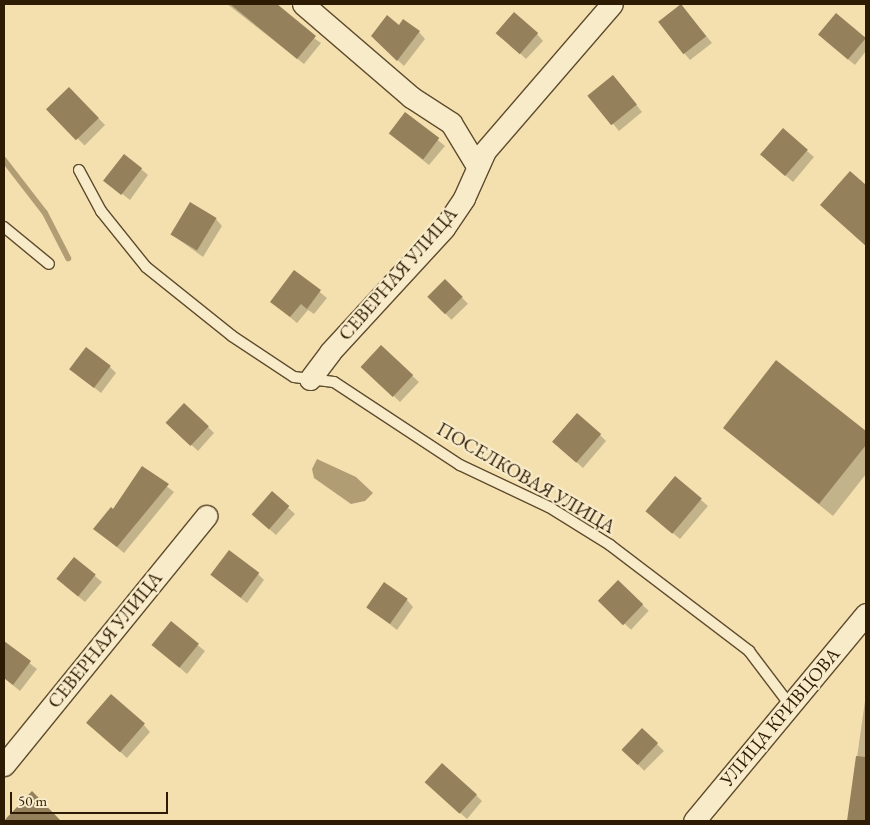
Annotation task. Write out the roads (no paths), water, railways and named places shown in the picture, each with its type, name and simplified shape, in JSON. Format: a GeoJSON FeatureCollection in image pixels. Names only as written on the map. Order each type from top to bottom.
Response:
{"type":"FeatureCollection","features":[{"type":"Feature","properties":{"kind":"street"},"geometry":{"type":"LineString","coordinates":[[303,4],[411,97],[451,123],[477,166]]}},
{"type":"Feature","properties":{"kind":"street","name":"СЕВЕРНАЯ УЛИЦА"},"geometry":{"type":"LineString","coordinates":[[310,379],[330,352],[444,228],[464,198],[477,166],[498,135],[612,4]]}},
{"type":"Feature","properties":{"kind":"street","name":"СЕВЕРНАЯ УЛИЦА"},"geometry":{"type":"LineString","coordinates":[[4,765],[206,516]]}},
{"type":"Feature","properties":{"kind":"street","name":"УЛИЦА КРИВЦОВА"},"geometry":{"type":"LineString","coordinates":[[694,821],[866,614]]}},
{"type":"Feature","properties":{"kind":"lane","name":"ПОСЕЛКОВАЯ УЛИЦА"},"geometry":{"type":"LineString","coordinates":[[79,170],[101,211],[162,282],[279,369],[294,378],[334,382],[460,465],[549,507],[610,545],[750,651],[790,705]]}},
{"type":"Feature","properties":{"kind":"lane"},"geometry":{"type":"LineString","coordinates":[[4,226],[49,264]]}},
{"type":"Feature","properties":{"kind":"waterway"},"geometry":{"type":"LineString","coordinates":[[4,160],[45,213],[68,258]]}}]}
